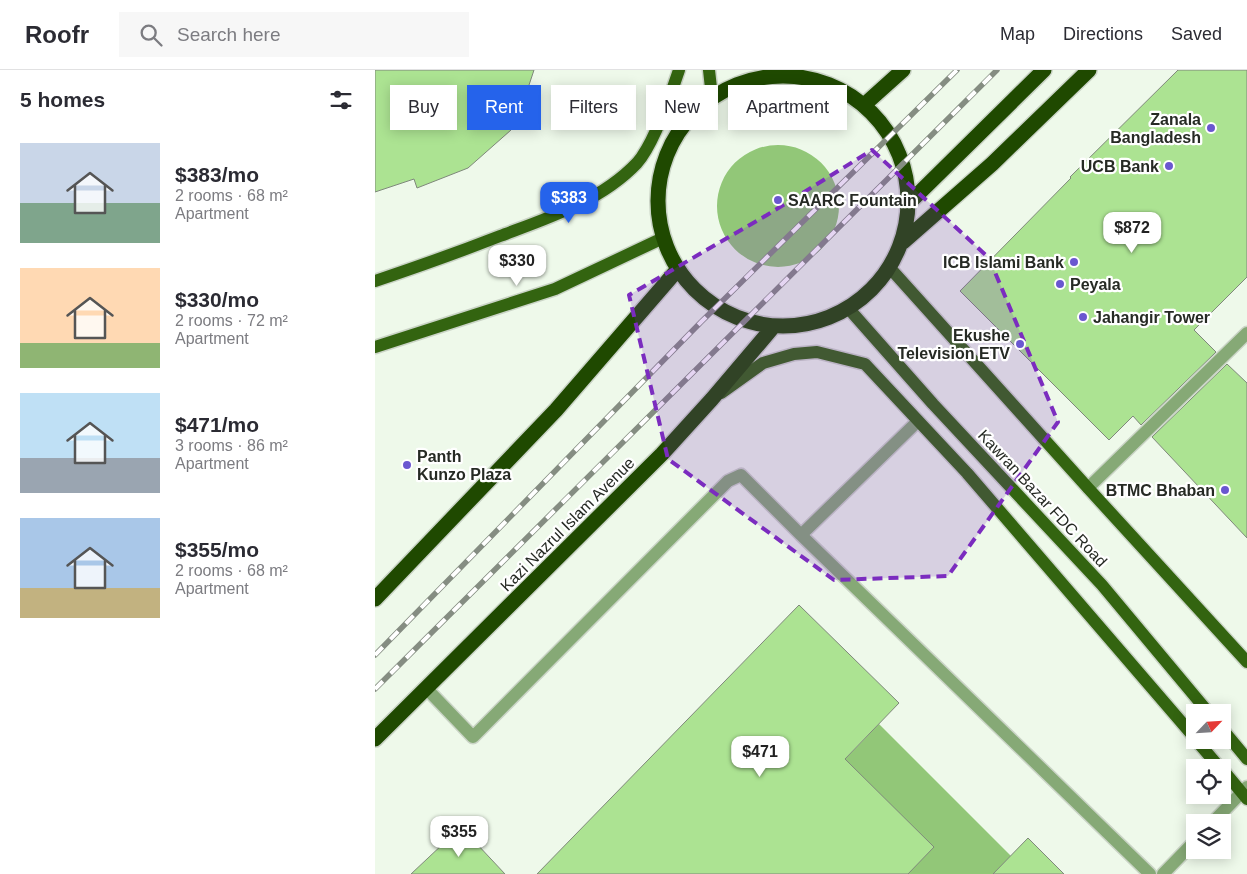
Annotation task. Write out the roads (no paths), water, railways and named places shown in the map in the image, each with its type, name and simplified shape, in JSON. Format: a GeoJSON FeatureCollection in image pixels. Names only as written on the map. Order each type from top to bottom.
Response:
{"type":"FeatureCollection","features":[{"type":"Feature","properties":{"kind":"highway"},"geometry":{"type":"LineString","coordinates":[[864,105],[903,70]]}},
{"type":"Feature","properties":{"kind":"highway"},"geometry":{"type":"LineString","coordinates":[[909,202],[1043,70]]}},
{"type":"Feature","properties":{"kind":"highway"},"geometry":{"type":"LineString","coordinates":[[903,242],[992,164],[1089,70]]}},
{"type":"Feature","properties":{"kind":"highway"},"geometry":{"type":"LineString","coordinates":[[680,130],[675,136],[665,160],[658,186],[658,212],[663,238],[678,269],[699,294],[726,313],[773,326],[788,327],[820,322],[849,309],[872,291],[890,268],[903,242],[909,202],[904,166],[888,133],[864,105],[837,88],[806,77],[773,73],[741,82],[718,94]]}},
{"type":"Feature","properties":{"kind":"highway"},"geometry":{"type":"LineString","coordinates":[[375,598],[556,410],[678,269]]}},
{"type":"Feature","properties":{"kind":"highway","name":"Kazi Nazrul Islam Avenue"},"geometry":{"type":"LineString","coordinates":[[375,739],[663,454],[773,326]]}},
{"type":"Feature","properties":{"kind":"main road"},"geometry":{"type":"LineString","coordinates":[[375,281],[429,264],[556,215],[597,194],[620,178],[638,162],[652,138],[667,105],[679,70]]}},
{"type":"Feature","properties":{"kind":"main road"},"geometry":{"type":"LineString","coordinates":[[709,70],[711,85]]}},
{"type":"Feature","properties":{"kind":"main road"},"geometry":{"type":"LineString","coordinates":[[375,347],[555,289],[663,238]]}},
{"type":"Feature","properties":{"kind":"main road"},"geometry":{"type":"LineString","coordinates":[[890,268],[1247,662]]}},
{"type":"Feature","properties":{"kind":"main road","name":"Kawran Bazar FDC Road"},"geometry":{"type":"LineString","coordinates":[[849,309],[933,404],[1102,584],[1201,704]]}},
{"type":"Feature","properties":{"kind":"main road"},"geometry":{"type":"LineString","coordinates":[[712,399],[763,363],[794,354],[817,352],[865,364],[967,473],[1186,727]]}},
{"type":"Feature","properties":{"kind":"main road"},"geometry":{"type":"LineString","coordinates":[[1231,740],[1247,759]]}},
{"type":"Feature","properties":{"kind":"main road"},"geometry":{"type":"LineString","coordinates":[[1204,749],[1213,759]]}},
{"type":"Feature","properties":{"kind":"main road"},"geometry":{"type":"LineString","coordinates":[[1231,779],[1245,793]]}},
{"type":"Feature","properties":{"kind":"lane"},"geometry":{"type":"LineString","coordinates":[[1088,488],[1247,333]]}},
{"type":"Feature","properties":{"kind":"lane"},"geometry":{"type":"LineString","coordinates":[[801,535],[918,421]]}},
{"type":"Feature","properties":{"kind":"lane"},"geometry":{"type":"LineString","coordinates":[[426,688],[473,737],[728,481],[741,475],[1150,874]]}},
{"type":"Feature","properties":{"kind":"lane"},"geometry":{"type":"LineString","coordinates":[[1222,814],[1245,793]]}},
{"type":"Feature","properties":{"kind":"lane"},"geometry":{"type":"LineString","coordinates":[[1163,874],[1186,850]]}},
{"type":"Feature","properties":{"kind":"railway"},"geometry":{"type":"LineString","coordinates":[[375,655],[701,322],[957,70]]}},
{"type":"Feature","properties":{"kind":"railway"},"geometry":{"type":"LineString","coordinates":[[375,689],[997,70]]}},
{"type":"Feature","properties":{"kind":"place","name":"Zanala Bangladesh"},"geometry":{"type":"Point","coordinates":[1211,128]}},
{"type":"Feature","properties":{"kind":"place","name":"UCB Bank"},"geometry":{"type":"Point","coordinates":[1169,166]}},
{"type":"Feature","properties":{"kind":"place","name":"SAARC Fountain"},"geometry":{"type":"Point","coordinates":[778,200]}},
{"type":"Feature","properties":{"kind":"place","name":"ICB Islami Bank"},"geometry":{"type":"Point","coordinates":[1074,262]}},
{"type":"Feature","properties":{"kind":"place","name":"Peyala"},"geometry":{"type":"Point","coordinates":[1060,284]}},
{"type":"Feature","properties":{"kind":"place","name":"Jahangir Tower"},"geometry":{"type":"Point","coordinates":[1083,317]}},
{"type":"Feature","properties":{"kind":"place","name":"Ekushe Television ETV"},"geometry":{"type":"Point","coordinates":[1020,344]}},
{"type":"Feature","properties":{"kind":"place","name":"Panth Kunzo Plaza"},"geometry":{"type":"Point","coordinates":[407,465]}},
{"type":"Feature","properties":{"kind":"place","name":"BTMC Bhaban"},"geometry":{"type":"Point","coordinates":[1225,490]}}]}
